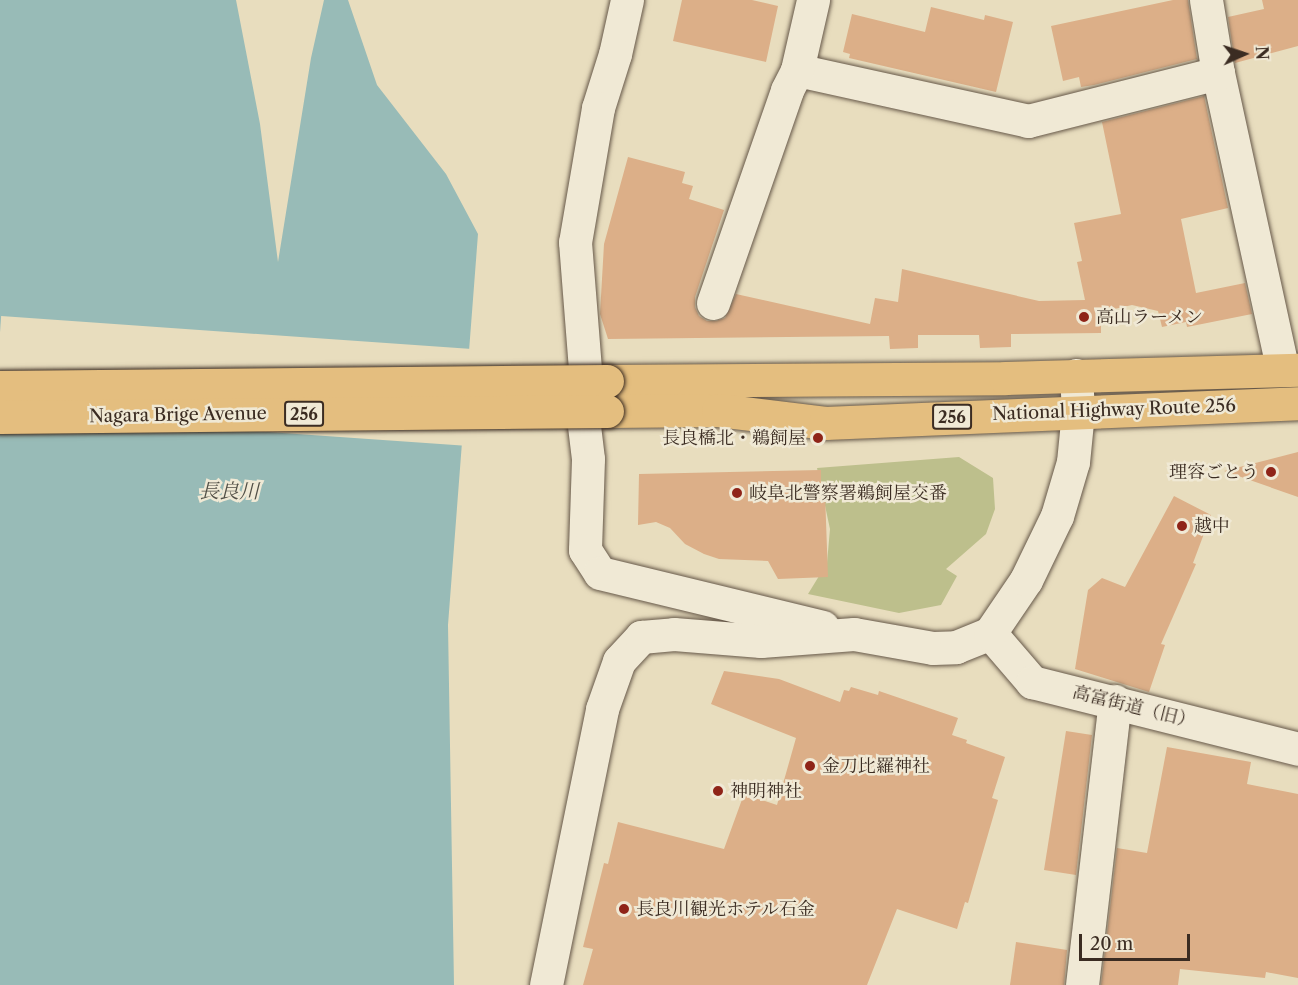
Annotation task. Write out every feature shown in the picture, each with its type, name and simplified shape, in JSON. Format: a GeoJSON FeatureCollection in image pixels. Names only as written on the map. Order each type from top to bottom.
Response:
{"type":"FeatureCollection","features":[{"type":"Feature","properties":{"kind":"highway","name":"National Highway Route 256"},"geometry":{"type":"LineString","coordinates":[[607,396],[1076,375],[1291,370]]}},
{"type":"Feature","properties":{"kind":"highway","name":"Nagara Brige Avenue"},"geometry":{"type":"LineString","coordinates":[[0,387],[607,396]]}},
{"type":"Feature","properties":{"kind":"highway","name":"National Highway Route 256"},"geometry":{"type":"LineString","coordinates":[[607,396],[825,423],[1298,403]]}},
{"type":"Feature","properties":{"kind":"highway","name":"Nagara Brige Avenue"},"geometry":{"type":"LineString","coordinates":[[0,417],[607,396]]}},
{"type":"Feature","properties":{"kind":"street"},"geometry":{"type":"LineString","coordinates":[[627,0],[615,54],[598,108],[575,242],[585,370],[581,401],[588,459],[585,550],[600,573],[854,634],[933,648],[956,647],[990,633],[1026,580],[1056,516],[1073,462],[1078,412],[1076,375]]}},
{"type":"Feature","properties":{"kind":"street"},"geometry":{"type":"LineString","coordinates":[[713,303],[787,90],[797,70],[813,0]]}},
{"type":"Feature","properties":{"kind":"street"},"geometry":{"type":"LineString","coordinates":[[1206,0],[1218,73],[1291,370]]}},
{"type":"Feature","properties":{"kind":"street"},"geometry":{"type":"LineString","coordinates":[[797,70],[1028,121],[1218,73]]}},
{"type":"Feature","properties":{"kind":"street","name":"高富街道（旧）"},"geometry":{"type":"LineString","coordinates":[[990,633],[1032,682],[1115,701],[1298,749]]}},
{"type":"Feature","properties":{"kind":"street"},"geometry":{"type":"LineString","coordinates":[[546,985],[602,709],[619,661],[641,637],[674,634],[761,641],[854,634]]}},
{"type":"Feature","properties":{"kind":"street"},"geometry":{"type":"LineString","coordinates":[[1082,985],[1115,701]]}},
{"type":"Feature","properties":{"kind":"green space"},"geometry":{"type":"Polygon","coordinates":[[[959,457],[993,478],[995,509],[986,534],[946,569],[957,576],[941,605],[899,613],[808,594],[827,563],[830,529],[817,468],[959,457]]]}},
{"type":"Feature","properties":{"kind":"water","name":"長良川"},"geometry":{"type":"Polygon","coordinates":[[[0,0],[236,0],[260,124],[278,262],[311,58],[324,0],[348,0],[377,85],[446,174],[478,234],[448,625],[454,985],[0,985],[0,0]]]}},
{"type":"Feature","properties":{"kind":"pier"},"geometry":{"type":"Polygon","coordinates":[[[1,316],[472,349],[465,446],[0,413],[1,316]]]}},
{"type":"Feature","properties":{"kind":"building"},"geometry":{"type":"Polygon","coordinates":[[[682,0],[752,0],[778,6],[766,62],[673,41],[682,0]]]}},
{"type":"Feature","properties":{"kind":"building"},"geometry":{"type":"Polygon","coordinates":[[[1173,0],[1188,0],[1197,59],[1094,85],[1081,87],[1079,77],[1063,81],[1051,26],[1173,0]]]}},
{"type":"Feature","properties":{"kind":"building"},"geometry":{"type":"Polygon","coordinates":[[[1262,0],[1298,0],[1298,46],[1235,63],[1228,17],[1264,9],[1262,0]]]}},
{"type":"Feature","properties":{"kind":"building"},"geometry":{"type":"Polygon","coordinates":[[[931,7],[984,20],[985,15],[1013,22],[996,92],[849,58],[850,54],[843,52],[852,14],[925,32],[931,7]]]}},
{"type":"Feature","properties":{"kind":"building"},"geometry":{"type":"Polygon","coordinates":[[[1204,96],[1228,208],[1181,219],[1196,293],[1245,283],[1252,314],[1187,327],[1186,322],[1162,327],[1158,311],[1132,305],[1101,312],[1101,333],[1011,334],[1011,347],[980,348],[979,335],[918,335],[918,348],[890,349],[889,336],[608,339],[600,314],[604,244],[628,157],[685,172],[682,183],[693,186],[689,199],[724,210],[695,297],[695,307],[699,316],[707,321],[725,318],[736,294],[870,324],[875,298],[898,302],[902,269],[1039,301],[1085,300],[1077,262],[1082,261],[1074,223],[1121,214],[1102,122],[1204,96]]]}},
{"type":"Feature","properties":{"kind":"building","name":"理容ごとう"},"geometry":{"type":"Polygon","coordinates":[[[1298,452],[1298,497],[1224,471],[1298,452]]]}},
{"type":"Feature","properties":{"kind":"building"},"geometry":{"type":"Polygon","coordinates":[[[821,470],[821,493],[825,493],[828,577],[778,579],[768,561],[719,559],[685,544],[670,528],[656,522],[638,525],[639,474],[821,470]]]}},
{"type":"Feature","properties":{"kind":"building"},"geometry":{"type":"Polygon","coordinates":[[[1174,496],[1211,515],[1193,563],[1196,564],[1161,644],[1165,645],[1149,692],[1075,669],[1088,590],[1102,578],[1125,587],[1174,496]]]}},
{"type":"Feature","properties":{"kind":"building"},"geometry":{"type":"Polygon","coordinates":[[[724,671],[779,679],[840,702],[844,690],[849,691],[851,687],[878,695],[879,691],[958,718],[952,735],[967,740],[966,743],[1005,757],[992,798],[998,800],[968,903],[965,902],[957,929],[897,909],[867,985],[583,985],[593,949],[583,947],[604,863],[608,864],[618,822],[724,849],[744,794],[777,805],[796,738],[711,704],[724,671]]]}},
{"type":"Feature","properties":{"kind":"building"},"geometry":{"type":"Polygon","coordinates":[[[1066,731],[1092,735],[1076,875],[1044,870],[1066,731]]]}},
{"type":"Feature","properties":{"kind":"building"},"geometry":{"type":"Polygon","coordinates":[[[1167,747],[1251,762],[1247,784],[1298,794],[1298,978],[1266,972],[1265,978],[1180,969],[1178,985],[1101,985],[1117,848],[1147,853],[1167,747]]]}},
{"type":"Feature","properties":{"kind":"building"},"geometry":{"type":"Polygon","coordinates":[[[1016,942],[1067,950],[1064,985],[1010,985],[1016,942]]]}},
{"type":"Feature","properties":{"kind":"place","name":"高山ラーメン"},"geometry":{"type":"Point","coordinates":[1084,317]}},
{"type":"Feature","properties":{"kind":"place","name":"長良橋北・鵜飼屋"},"geometry":{"type":"Point","coordinates":[818,438]}},
{"type":"Feature","properties":{"kind":"place","name":"理容ごとう"},"geometry":{"type":"Point","coordinates":[1271,472]}},
{"type":"Feature","properties":{"kind":"place","name":"岐阜北警察署鵜飼屋交番"},"geometry":{"type":"Point","coordinates":[737,493]}},
{"type":"Feature","properties":{"kind":"place","name":"越中"},"geometry":{"type":"Point","coordinates":[1182,526]}},
{"type":"Feature","properties":{"kind":"place","name":"金刀比羅神社"},"geometry":{"type":"Point","coordinates":[810,766]}},
{"type":"Feature","properties":{"kind":"place","name":"神明神社"},"geometry":{"type":"Point","coordinates":[718,791]}},
{"type":"Feature","properties":{"kind":"place","name":"長良川観光ホテル石金"},"geometry":{"type":"Point","coordinates":[624,909]}}]}
